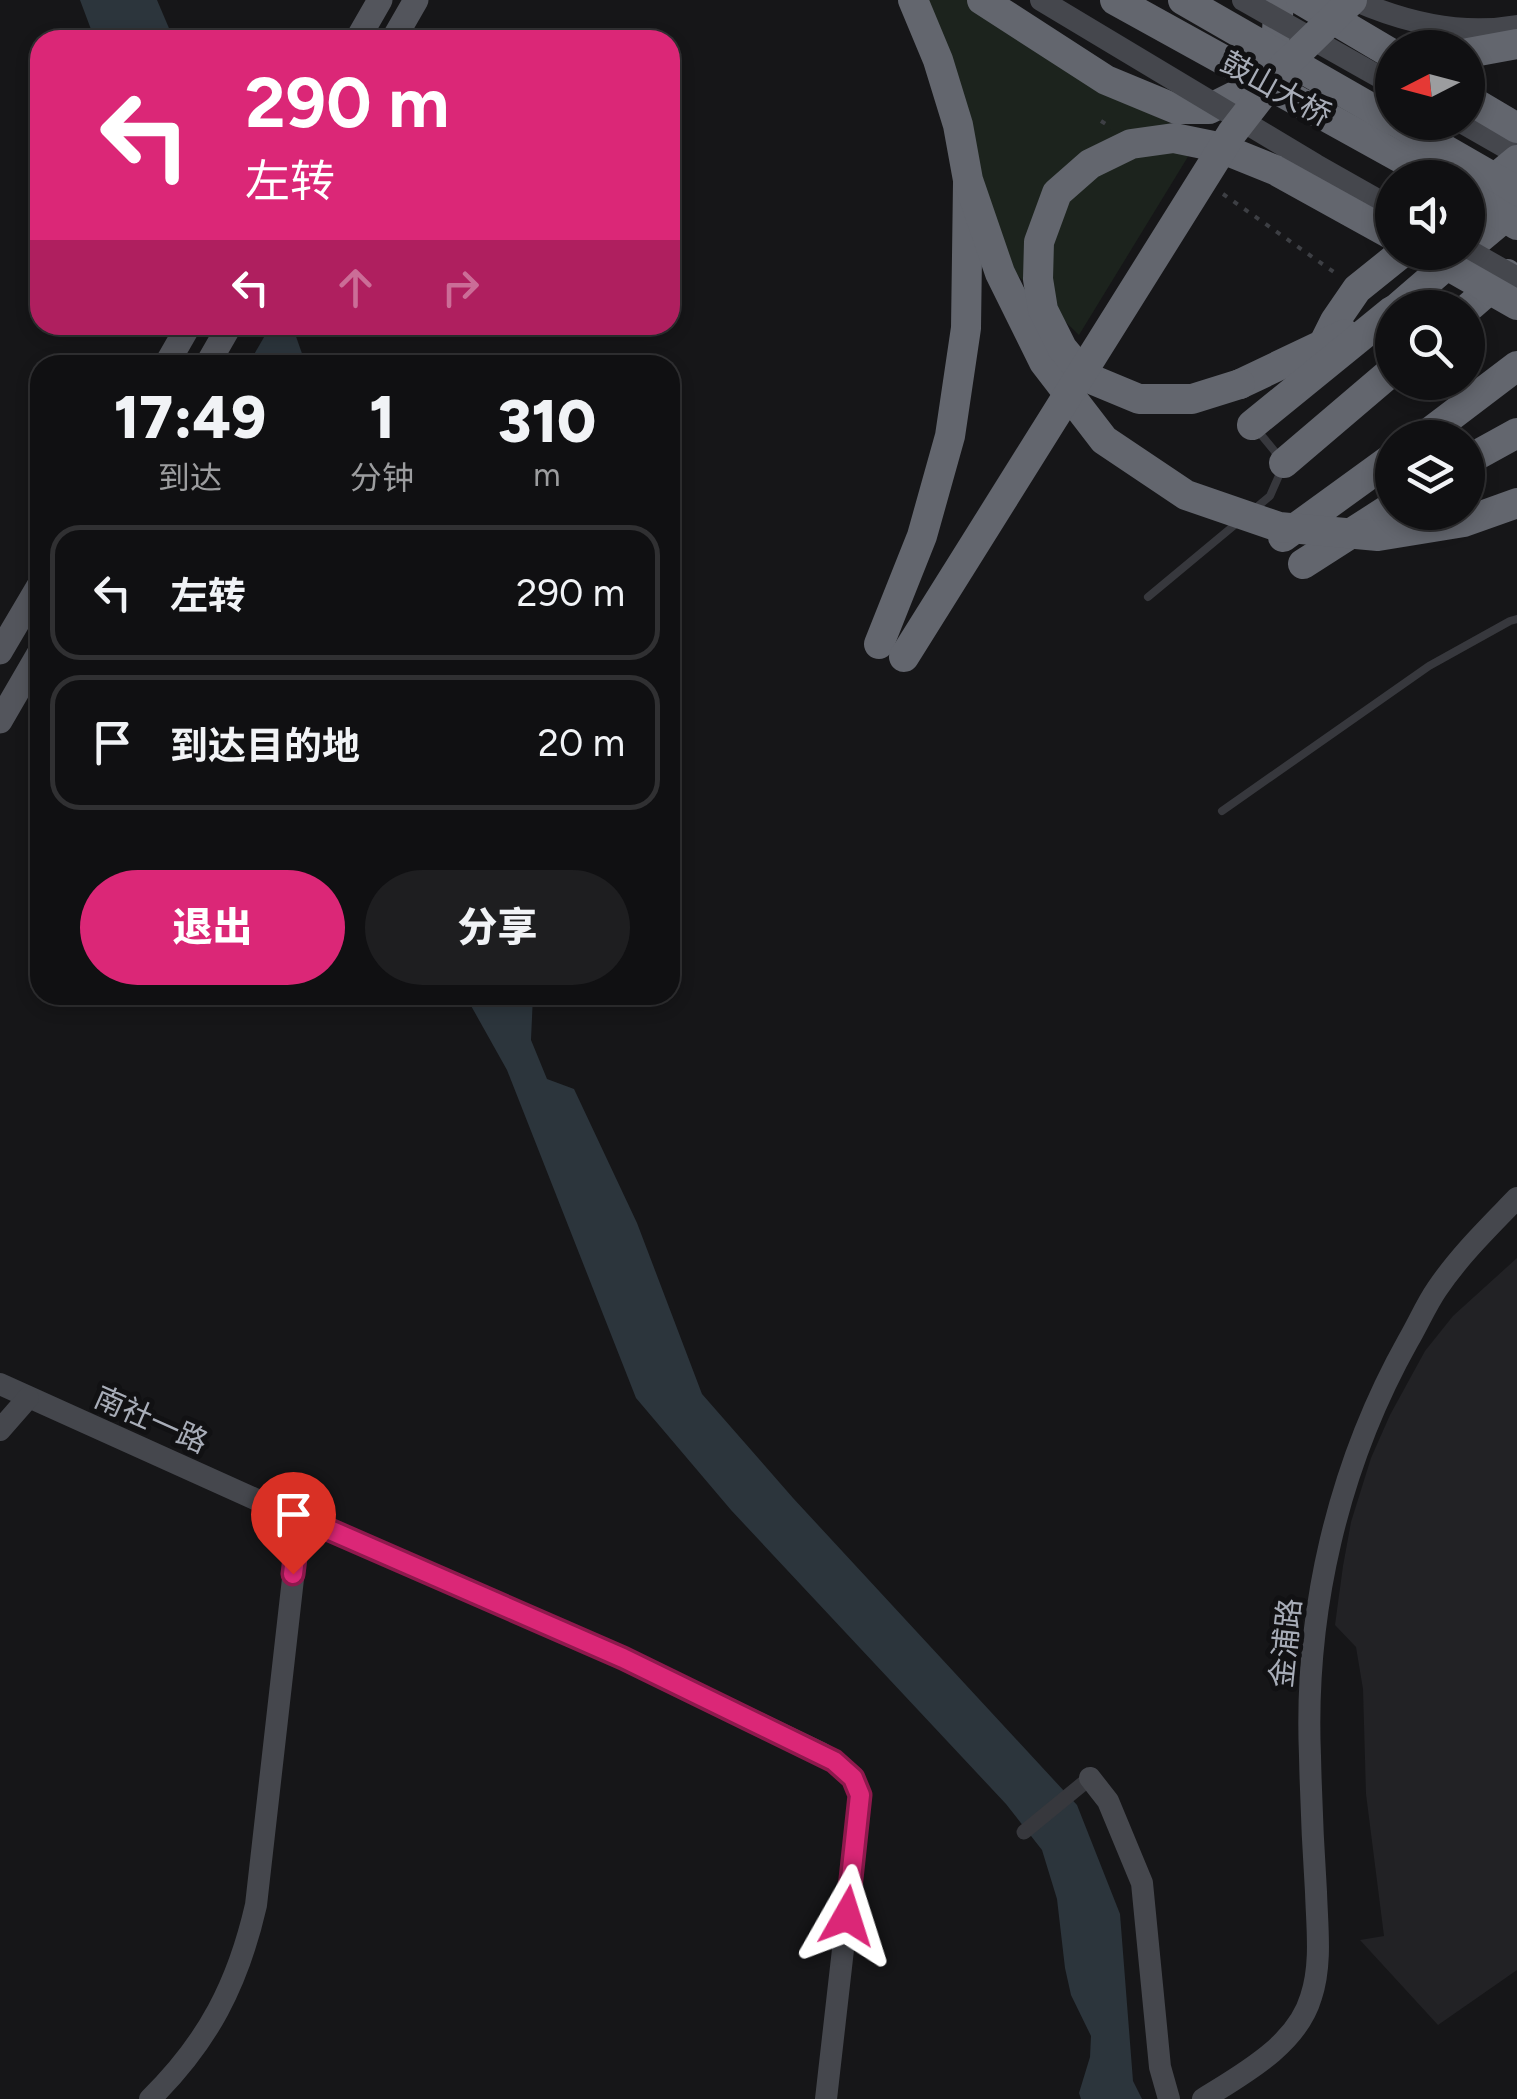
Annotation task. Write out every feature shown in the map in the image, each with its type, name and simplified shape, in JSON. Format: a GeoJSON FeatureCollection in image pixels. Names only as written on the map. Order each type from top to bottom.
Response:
{"type":"FeatureCollection","features":[{"type":"Feature","properties":{"kind":"highway"},"geometry":{"type":"LineString","coordinates":[[913,0],[938,60],[958,125],[968,180],[1000,273],[1044,362],[1104,440],[1186,495],[1279,527],[1378,536],[1464,522],[1517,503]]}},
{"type":"Feature","properties":{"kind":"highway"},"geometry":{"type":"LineString","coordinates":[[982,0],[1106,80],[1176,110],[1208,109],[1237,95],[1263,66],[1276,31],[1278,0]]}},
{"type":"Feature","properties":{"kind":"highway","name":"鼓山大桥"},"geometry":{"type":"LineString","coordinates":[[1114,0],[1403,160]]}},
{"type":"Feature","properties":{"kind":"highway","name":"鼓山大桥"},"geometry":{"type":"LineString","coordinates":[[1183,0],[1375,110]]}},
{"type":"Feature","properties":{"kind":"highway"},"geometry":{"type":"LineString","coordinates":[[1301,0],[1375,43]]}},
{"type":"Feature","properties":{"kind":"highway"},"geometry":{"type":"LineString","coordinates":[[968,180],[966,328],[950,436],[892,650],[1232,132],[1284,66],[1353,0]]}},
{"type":"Feature","properties":{"kind":"highway"},"geometry":{"type":"LineString","coordinates":[[1362,35],[1375,38]]}},
{"type":"Feature","properties":{"kind":"highway"},"geometry":{"type":"LineString","coordinates":[[1485,50],[1517,44]]}},
{"type":"Feature","properties":{"kind":"highway"},"geometry":{"type":"LineString","coordinates":[[1485,109],[1517,128]]}},
{"type":"Feature","properties":{"kind":"highway"},"geometry":{"type":"LineString","coordinates":[[1375,226],[1275,170],[1218,147],[1174,138],[1131,144],[1090,164],[1057,193],[1039,242],[1038,278],[1043,310],[1062,348],[1086,376],[1139,399],[1192,399],[1240,384],[1375,318]]}},
{"type":"Feature","properties":{"kind":"highway","name":"鼓山大桥"},"geometry":{"type":"LineString","coordinates":[[1428,140],[1517,192]]}},
{"type":"Feature","properties":{"kind":"highway"},"geometry":{"type":"LineString","coordinates":[[1485,184],[1517,157]]}},
{"type":"Feature","properties":{"kind":"highway"},"geometry":{"type":"LineString","coordinates":[[1485,207],[1517,225]]}},
{"type":"Feature","properties":{"kind":"highway"},"geometry":{"type":"LineString","coordinates":[[1485,234],[1517,207]]}},
{"type":"Feature","properties":{"kind":"highway"},"geometry":{"type":"LineString","coordinates":[[1485,293],[1517,266]]}},
{"type":"Feature","properties":{"kind":"highway"},"geometry":{"type":"LineString","coordinates":[[1322,345],[1357,289],[1380,270]]}},
{"type":"Feature","properties":{"kind":"highway"},"geometry":{"type":"LineString","coordinates":[[1417,290],[1442,270]]}},
{"type":"Feature","properties":{"kind":"highway"},"geometry":{"type":"LineString","coordinates":[[1456,270],[1517,305]]}},
{"type":"Feature","properties":{"kind":"highway"},"geometry":{"type":"LineString","coordinates":[[1252,425],[1375,325]]}},
{"type":"Feature","properties":{"kind":"highway"},"geometry":{"type":"LineString","coordinates":[[1446,420],[1517,366]]}},
{"type":"Feature","properties":{"kind":"highway"},"geometry":{"type":"LineString","coordinates":[[1284,463],[1375,385]]}},
{"type":"Feature","properties":{"kind":"highway"},"geometry":{"type":"LineString","coordinates":[[1485,451],[1517,433]]}},
{"type":"Feature","properties":{"kind":"highway"},"geometry":{"type":"LineString","coordinates":[[1280,538],[1375,470]]}},
{"type":"Feature","properties":{"kind":"highway"},"geometry":{"type":"LineString","coordinates":[[1303,564],[1375,518]]}},
{"type":"Feature","properties":{"kind":"main road"},"geometry":{"type":"LineString","coordinates":[[363,30],[380,0]]}},
{"type":"Feature","properties":{"kind":"main road"},"geometry":{"type":"LineString","coordinates":[[400,30],[416,0]]}},
{"type":"Feature","properties":{"kind":"main road"},"geometry":{"type":"LineString","coordinates":[[0,652],[30,601]]}},
{"type":"Feature","properties":{"kind":"main road"},"geometry":{"type":"LineString","coordinates":[[0,722],[30,670]]}},
{"type":"Feature","properties":{"kind":"street"},"geometry":{"type":"LineString","coordinates":[[1041,0],[1375,198]]}},
{"type":"Feature","properties":{"kind":"street"},"geometry":{"type":"LineString","coordinates":[[1244,0],[1375,74]]}},
{"type":"Feature","properties":{"kind":"street"},"geometry":{"type":"LineString","coordinates":[[1353,0],[1411,22],[1477,30],[1517,26]]}},
{"type":"Feature","properties":{"kind":"street"},"geometry":{"type":"LineString","coordinates":[[1485,137],[1517,157]]}},
{"type":"Feature","properties":{"kind":"street"},"geometry":{"type":"LineString","coordinates":[[1485,260],[1517,278]]}},
{"type":"Feature","properties":{"kind":"street","name":"金浦路"},"geometry":{"type":"LineString","coordinates":[[1204,2099],[1270,2052],[1294,2028],[1311,2000],[1318,1944],[1309,1706],[1322,1582],[1334,1526],[1357,1451],[1390,1372],[1436,1291],[1468,1247],[1517,1198]]}},
{"type":"Feature","properties":{"kind":"street","name":"南社一路"},"geometry":{"type":"LineString","coordinates":[[0,1384],[254,1500],[623,1658],[821,1753],[849,1773],[860,1800],[826,2099]]}},
{"type":"Feature","properties":{"kind":"street"},"geometry":{"type":"LineString","coordinates":[[0,1430],[28,1398]]}},
{"type":"Feature","properties":{"kind":"street"},"geometry":{"type":"LineString","coordinates":[[150,2099],[206,2033],[230,1986],[252,1922],[300,1517]]}},
{"type":"Feature","properties":{"kind":"street"},"geometry":{"type":"LineString","coordinates":[[1024,1832],[1086,1781],[1108,1800],[1142,1883],[1160,2067],[1170,2099]]}},
{"type":"Feature","properties":{"kind":"lane"},"geometry":{"type":"LineString","coordinates":[[1148,597],[1270,496],[1284,463],[1252,425]]}},
{"type":"Feature","properties":{"kind":"lane"},"geometry":{"type":"LineString","coordinates":[[1222,810],[1429,666],[1517,619]]}},
{"type":"Feature","properties":{"kind":"path"},"geometry":{"type":"LineString","coordinates":[[1218,191],[1342,278]]}},
{"type":"Feature","properties":{"kind":"shaded area"},"geometry":{"type":"Polygon","coordinates":[[[80,0],[157,0],[170,30],[91,30],[80,0]]]}},
{"type":"Feature","properties":{"kind":"shaded area"},"geometry":{"type":"Polygon","coordinates":[[[911,0],[971,0],[1112,96],[1200,137],[1079,335],[1006,264],[911,0]]]}},
{"type":"Feature","properties":{"kind":"shaded area"},"geometry":{"type":"Polygon","coordinates":[[[207,335],[296,335],[302,355],[215,355],[207,335]]]}},
{"type":"Feature","properties":{"kind":"shaded area"},"geometry":{"type":"Polygon","coordinates":[[[471,1005],[533,1005],[531,1040],[547,1079],[574,1089],[637,1223],[702,1394],[1077,1805],[1120,1914],[1133,2081],[1142,2099],[1081,2099],[1091,2036],[1071,1995],[1057,1899],[1042,1850],[1006,1804],[731,1510],[636,1398],[507,1070],[471,1005]]]}},
{"type":"Feature","properties":{"kind":"shaded area"},"geometry":{"type":"Polygon","coordinates":[[[1517,1258],[1517,1970],[1438,2025],[1360,1940],[1384,1936],[1366,1794],[1363,1689],[1356,1647],[1335,1625],[1351,1522],[1371,1458],[1390,1415],[1425,1351],[1453,1316],[1517,1258]]]}},
{"type":"Feature","properties":{"kind":"pier"},"geometry":{"type":"Polygon","coordinates":[[[202,335],[265,335],[254,355],[210,355],[202,335]]]}},
{"type":"Feature","properties":{"kind":"route"},"geometry":{"type":"LineString","coordinates":[[293,1574],[300,1517],[623,1658],[834,1761],[853,1778],[860,1795],[847,1916]]}}]}
